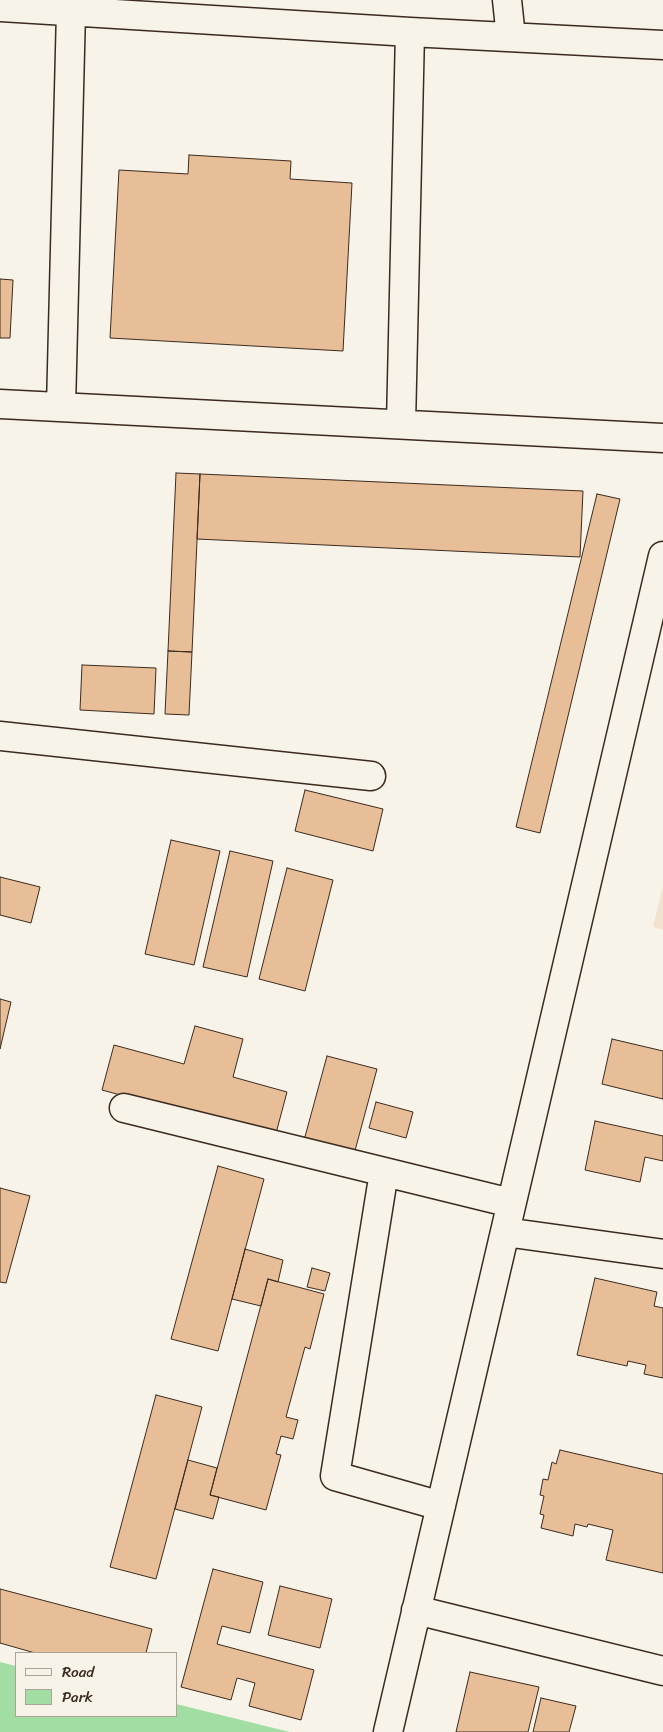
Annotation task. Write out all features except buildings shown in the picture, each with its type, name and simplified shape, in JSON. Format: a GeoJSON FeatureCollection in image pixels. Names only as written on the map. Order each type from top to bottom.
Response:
{"type":"FeatureCollection","features":[{"type":"Feature","properties":{"kind":"street"},"geometry":{"type":"LineString","coordinates":[[507,0],[511,36]]}},
{"type":"Feature","properties":{"kind":"street"},"geometry":{"type":"LineString","coordinates":[[0,7],[69,6],[410,32],[663,45]]}},
{"type":"Feature","properties":{"kind":"street"},"geometry":{"type":"LineString","coordinates":[[61,407],[69,6]]}},
{"type":"Feature","properties":{"kind":"street"},"geometry":{"type":"LineString","coordinates":[[401,424],[410,32]]}},
{"type":"Feature","properties":{"kind":"street"},"geometry":{"type":"LineString","coordinates":[[0,404],[663,438]]}},
{"type":"Feature","properties":{"kind":"street"},"geometry":{"type":"LineString","coordinates":[[388,1732],[663,556]]}},
{"type":"Feature","properties":{"kind":"street"},"geometry":{"type":"LineString","coordinates":[[0,736],[371,776]]}},
{"type":"Feature","properties":{"kind":"street"},"geometry":{"type":"LineString","coordinates":[[124,1108],[511,1203]]}},
{"type":"Feature","properties":{"kind":"street"},"geometry":{"type":"LineString","coordinates":[[384,1172],[335,1476],[440,1506]]}},
{"type":"Feature","properties":{"kind":"street"},"geometry":{"type":"LineString","coordinates":[[505,1232],[663,1254]]}},
{"type":"Feature","properties":{"kind":"street"},"geometry":{"type":"LineString","coordinates":[[416,1610],[663,1671]]}},
{"type":"Feature","properties":{"kind":"shaded area"},"geometry":{"type":"Polygon","coordinates":[[[663,886],[663,930],[653,927],[663,886]]]}},
{"type":"Feature","properties":{"kind":"green space"},"geometry":{"type":"Polygon","coordinates":[[[0,1662],[15,1666],[15,1717],[178,1717],[178,1704],[290,1732],[0,1732],[0,1662]]]}}]}
